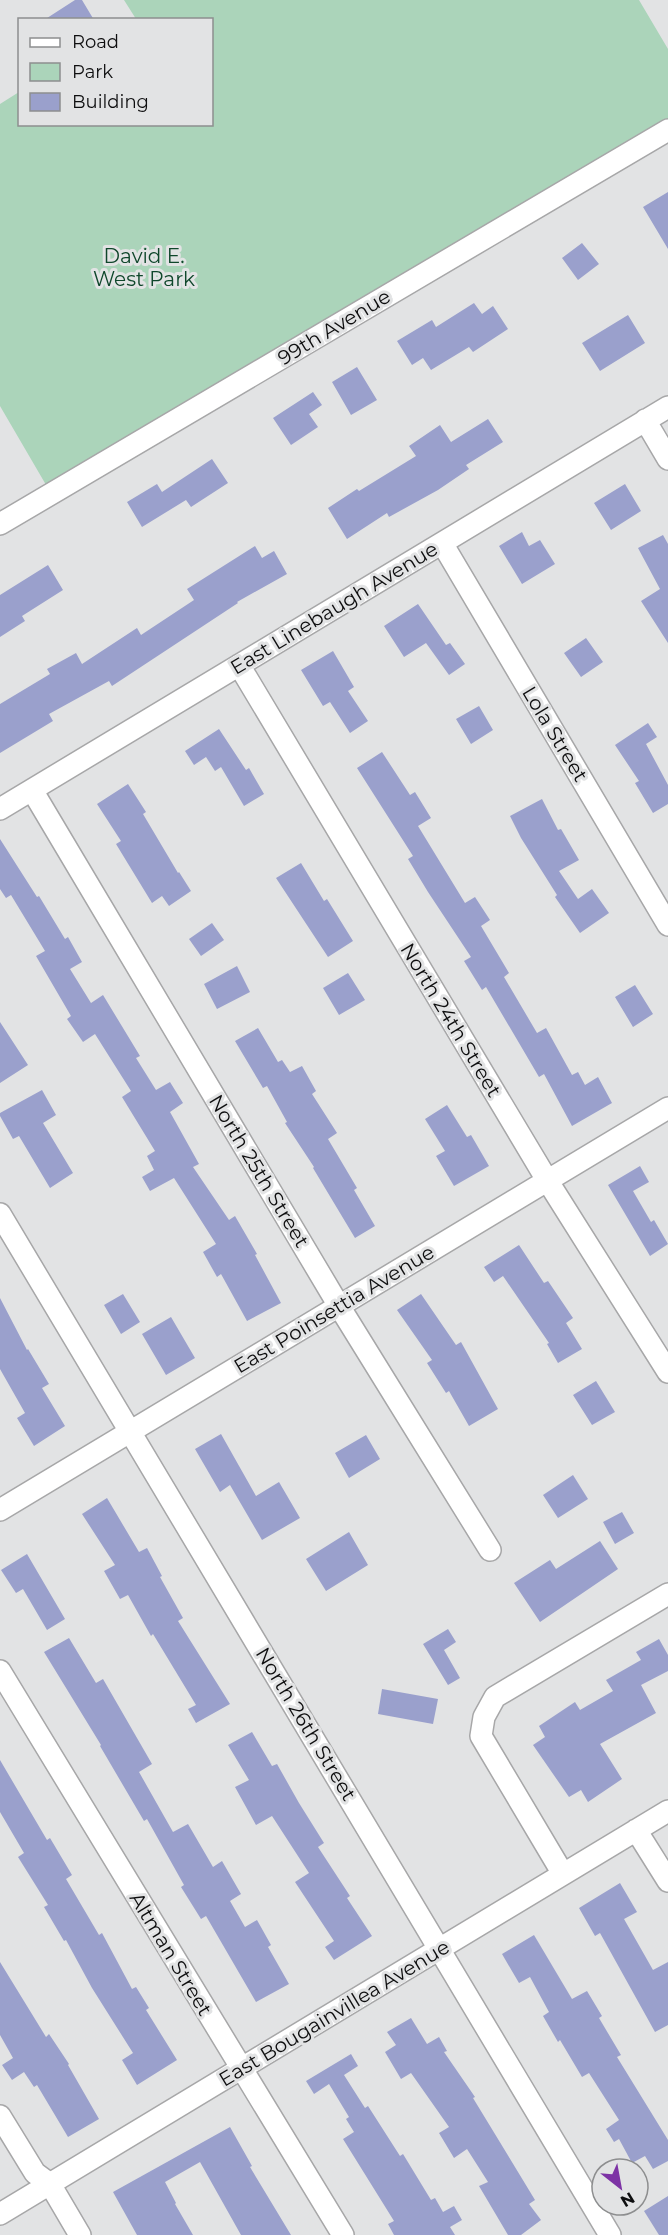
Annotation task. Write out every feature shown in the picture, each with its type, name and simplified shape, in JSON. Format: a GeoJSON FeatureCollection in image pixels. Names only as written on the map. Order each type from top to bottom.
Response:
{"type":"FeatureCollection","features":[{"type":"Feature","properties":{"kind":"street","name":"99th Avenue"},"geometry":{"type":"LineString","coordinates":[[0,524],[668,129]]}},
{"type":"Feature","properties":{"kind":"street","name":"East Linebaugh Avenue"},"geometry":{"type":"LineString","coordinates":[[0,809],[668,406]]}},
{"type":"Feature","properties":{"kind":"street"},"geometry":{"type":"LineString","coordinates":[[645,420],[668,459]]}},
{"type":"Feature","properties":{"kind":"street","name":"Lola Street"},"geometry":{"type":"LineString","coordinates":[[442,543],[668,925]]}},
{"type":"Feature","properties":{"kind":"street","name":"North 24th Street"},"geometry":{"type":"LineString","coordinates":[[238,665],[547,1180],[668,1372]]}},
{"type":"Feature","properties":{"kind":"street","name":"North 25th Street"},"geometry":{"type":"LineString","coordinates":[[32,790],[339,1306],[490,1550]]}},
{"type":"Feature","properties":{"kind":"street","name":"East Poinsettia Avenue"},"geometry":{"type":"LineString","coordinates":[[0,1510],[668,1108]]}},
{"type":"Feature","properties":{"kind":"street","name":"North 26th Street"},"geometry":{"type":"LineString","coordinates":[[0,1214],[610,2235]]}},
{"type":"Feature","properties":{"kind":"street"},"geometry":{"type":"LineString","coordinates":[[564,1874],[481,1736],[484,1717],[495,1697],[668,1594]]}},
{"type":"Feature","properties":{"kind":"street","name":"Altman Street"},"geometry":{"type":"LineString","coordinates":[[0,1671],[343,2235]]}},
{"type":"Feature","properties":{"kind":"street","name":"East Bougainvillea Avenue"},"geometry":{"type":"LineString","coordinates":[[0,2214],[668,1811]]}},
{"type":"Feature","properties":{"kind":"street"},"geometry":{"type":"LineString","coordinates":[[636,1830],[668,1881]]}},
{"type":"Feature","properties":{"kind":"street"},"geometry":{"type":"LineString","coordinates":[[0,2116],[35,2172],[50,2184],[80,2235]]}},
{"type":"Feature","properties":{"kind":"green space","name":"David E. West Park"},"geometry":{"type":"Polygon","coordinates":[[[124,0],[639,0],[668,49],[668,124],[49,490],[0,406],[0,104],[18,93],[18,126],[213,126],[213,18],[135,18],[124,0]]]}},
{"type":"Feature","properties":{"kind":"building"},"geometry":{"type":"Polygon","coordinates":[[[75,0],[82,0],[93,18],[47,18],[75,0]]]}},
{"type":"Feature","properties":{"kind":"building"},"geometry":{"type":"Polygon","coordinates":[[[668,192],[668,249],[643,207],[668,192]]]}},
{"type":"Feature","properties":{"kind":"building"},"geometry":{"type":"Polygon","coordinates":[[[582,243],[599,264],[578,280],[562,258],[582,243]]]}},
{"type":"Feature","properties":{"kind":"building"},"geometry":{"type":"Polygon","coordinates":[[[474,303],[482,314],[493,306],[508,329],[473,352],[469,347],[431,370],[423,358],[412,365],[397,341],[432,320],[436,327],[474,303]]]}},
{"type":"Feature","properties":{"kind":"building"},"geometry":{"type":"Polygon","coordinates":[[[628,315],[645,343],[600,371],[582,343],[628,315]]]}},
{"type":"Feature","properties":{"kind":"building"},"geometry":{"type":"Polygon","coordinates":[[[357,367],[377,400],[351,415],[332,382],[357,367]]]}},
{"type":"Feature","properties":{"kind":"building"},"geometry":{"type":"Polygon","coordinates":[[[313,392],[322,405],[309,414],[318,427],[291,445],[273,418],[313,392]]]}},
{"type":"Feature","properties":{"kind":"building"},"geometry":{"type":"Polygon","coordinates":[[[488,419],[503,442],[466,465],[469,469],[438,490],[389,517],[387,513],[347,539],[328,508],[416,456],[409,446],[440,425],[451,442],[488,419]]]}},
{"type":"Feature","properties":{"kind":"building"},"geometry":{"type":"Polygon","coordinates":[[[212,459],[228,483],[191,507],[186,500],[142,527],[127,502],[157,484],[162,492],[212,459]]]}},
{"type":"Feature","properties":{"kind":"building"},"geometry":{"type":"Polygon","coordinates":[[[625,484],[641,511],[611,530],[594,503],[625,484]]]}},
{"type":"Feature","properties":{"kind":"building"},"geometry":{"type":"Polygon","coordinates":[[[522,532],[529,546],[540,540],[555,564],[522,584],[499,546],[522,532]]]}},
{"type":"Feature","properties":{"kind":"building"},"geometry":{"type":"Polygon","coordinates":[[[663,535],[668,544],[668,643],[641,601],[660,589],[638,548],[663,535]]]}},
{"type":"Feature","properties":{"kind":"building"},"geometry":{"type":"Polygon","coordinates":[[[255,546],[262,558],[274,551],[287,574],[237,602],[112,686],[109,681],[49,714],[53,721],[0,753],[0,704],[50,674],[47,669],[76,653],[82,664],[137,628],[141,635],[194,600],[187,589],[255,546]]]}},
{"type":"Feature","properties":{"kind":"building"},"geometry":{"type":"Polygon","coordinates":[[[48,565],[63,590],[22,616],[25,621],[0,637],[0,595],[48,565]]]}},
{"type":"Feature","properties":{"kind":"building"},"geometry":{"type":"Polygon","coordinates":[[[418,604],[446,645],[450,643],[465,664],[449,675],[426,643],[404,657],[384,626],[418,604]]]}},
{"type":"Feature","properties":{"kind":"building"},"geometry":{"type":"Polygon","coordinates":[[[586,638],[603,662],[581,677],[564,653],[586,638]]]}},
{"type":"Feature","properties":{"kind":"building"},"geometry":{"type":"Polygon","coordinates":[[[333,651],[354,687],[348,691],[368,721],[350,733],[330,702],[323,706],[301,670],[333,651]]]}},
{"type":"Feature","properties":{"kind":"building"},"geometry":{"type":"Polygon","coordinates":[[[479,706],[493,730],[471,744],[456,719],[479,706]]]}},
{"type":"Feature","properties":{"kind":"building"},"geometry":{"type":"Polygon","coordinates":[[[648,723],[657,737],[646,744],[668,785],[668,804],[653,813],[635,783],[639,781],[615,745],[648,723]]]}},
{"type":"Feature","properties":{"kind":"building"},"geometry":{"type":"Polygon","coordinates":[[[219,729],[246,770],[249,768],[264,794],[244,806],[221,767],[215,771],[206,757],[194,765],[185,751],[219,729]]]}},
{"type":"Feature","properties":{"kind":"building"},"geometry":{"type":"Polygon","coordinates":[[[382,752],[410,795],[415,792],[431,818],[418,826],[465,903],[475,897],[490,920],[481,926],[509,973],[504,977],[537,1033],[546,1028],[572,1075],[578,1072],[585,1085],[598,1077],[612,1103],[572,1126],[544,1074],[539,1077],[486,987],[482,990],[464,961],[471,957],[408,859],[413,856],[357,768],[382,752]]]}},
{"type":"Feature","properties":{"kind":"building"},"geometry":{"type":"Polygon","coordinates":[[[128,784],[146,812],[143,814],[191,891],[169,906],[162,896],[152,903],[116,844],[121,841],[97,804],[128,784]]]}},
{"type":"Feature","properties":{"kind":"building"},"geometry":{"type":"Polygon","coordinates":[[[542,799],[558,830],[561,829],[579,860],[559,871],[578,899],[592,889],[609,913],[580,933],[555,897],[557,895],[510,816],[542,799]]]}},
{"type":"Feature","properties":{"kind":"building"},"geometry":{"type":"Polygon","coordinates":[[[0,839],[65,939],[68,937],[82,962],[70,969],[91,1003],[103,995],[140,1056],[136,1058],[156,1090],[170,1082],[183,1103],[170,1112],[199,1164],[193,1167],[229,1220],[235,1216],[281,1303],[247,1321],[221,1274],[217,1277],[203,1252],[216,1244],[174,1178],[150,1191],[142,1177],[154,1170],[147,1156],[155,1151],[122,1097],[131,1091],[95,1034],[83,1042],[67,1019],[71,1016],[36,956],[45,951],[11,895],[6,898],[0,889],[0,839]]]}},
{"type":"Feature","properties":{"kind":"building"},"geometry":{"type":"Polygon","coordinates":[[[301,863],[324,901],[327,899],[353,941],[328,957],[276,878],[301,863]]]}},
{"type":"Feature","properties":{"kind":"building"},"geometry":{"type":"Polygon","coordinates":[[[212,923],[224,940],[201,956],[189,939],[212,923]]]}},
{"type":"Feature","properties":{"kind":"building"},"geometry":{"type":"Polygon","coordinates":[[[237,966],[250,992],[217,1009],[204,984],[237,966]]]}},
{"type":"Feature","properties":{"kind":"building"},"geometry":{"type":"Polygon","coordinates":[[[348,973],[365,1000],[339,1015],[323,988],[348,973]]]}},
{"type":"Feature","properties":{"kind":"building"},"geometry":{"type":"Polygon","coordinates":[[[635,985],[653,1014],[633,1027],[615,997],[635,985]]]}},
{"type":"Feature","properties":{"kind":"building"},"geometry":{"type":"Polygon","coordinates":[[[0,1022],[28,1065],[0,1083],[0,1022]]]}},
{"type":"Feature","properties":{"kind":"building"},"geometry":{"type":"Polygon","coordinates":[[[258,1028],[278,1062],[282,1060],[290,1072],[302,1066],[316,1091],[312,1094],[337,1133],[328,1139],[357,1188],[354,1190],[375,1226],[355,1238],[314,1167],[285,1123],[287,1122],[267,1086],[263,1088],[235,1041],[258,1028]]]}},
{"type":"Feature","properties":{"kind":"building"},"geometry":{"type":"Polygon","coordinates":[[[42,1090],[56,1115],[43,1123],[73,1173],[50,1188],[19,1136],[13,1139],[0,1116],[0,1113],[42,1090]]]}},
{"type":"Feature","properties":{"kind":"building"},"geometry":{"type":"Polygon","coordinates":[[[447,1105],[467,1137],[471,1135],[489,1166],[454,1186],[436,1156],[445,1151],[425,1119],[447,1105]]]}},
{"type":"Feature","properties":{"kind":"building"},"geometry":{"type":"Polygon","coordinates":[[[640,1166],[649,1182],[633,1191],[651,1222],[654,1220],[668,1244],[650,1256],[608,1185],[640,1166]]]}},
{"type":"Feature","properties":{"kind":"building"},"geometry":{"type":"Polygon","coordinates":[[[519,1245],[544,1283],[548,1281],[573,1318],[566,1323],[582,1349],[558,1363],[547,1344],[549,1343],[503,1276],[494,1282],[484,1267],[519,1245]]]}},
{"type":"Feature","properties":{"kind":"building"},"geometry":{"type":"Polygon","coordinates":[[[123,1294],[140,1322],[121,1334],[104,1305],[123,1294]]]}},
{"type":"Feature","properties":{"kind":"building"},"geometry":{"type":"Polygon","coordinates":[[[421,1294],[456,1345],[461,1342],[498,1409],[469,1426],[449,1391],[446,1393],[427,1363],[432,1360],[397,1310],[421,1294]]]}},
{"type":"Feature","properties":{"kind":"building"},"geometry":{"type":"Polygon","coordinates":[[[0,1298],[27,1350],[49,1384],[42,1388],[65,1426],[34,1446],[17,1418],[25,1413],[0,1369],[0,1298]]]}},
{"type":"Feature","properties":{"kind":"building"},"geometry":{"type":"Polygon","coordinates":[[[171,1317],[195,1358],[166,1375],[142,1334],[171,1317]]]}},
{"type":"Feature","properties":{"kind":"building"},"geometry":{"type":"Polygon","coordinates":[[[596,1381],[615,1412],[592,1425],[573,1395],[596,1381]]]}},
{"type":"Feature","properties":{"kind":"building"},"geometry":{"type":"Polygon","coordinates":[[[221,1434],[256,1496],[279,1482],[300,1518],[262,1540],[230,1485],[220,1492],[195,1449],[221,1434]]]}},
{"type":"Feature","properties":{"kind":"building"},"geometry":{"type":"Polygon","coordinates":[[[366,1435],[380,1459],[349,1478],[335,1453],[366,1435]]]}},
{"type":"Feature","properties":{"kind":"building"},"geometry":{"type":"Polygon","coordinates":[[[573,1475],[588,1499],[558,1518],[543,1495],[573,1475]]]}},
{"type":"Feature","properties":{"kind":"building"},"geometry":{"type":"Polygon","coordinates":[[[107,1498],[139,1552],[147,1548],[183,1618],[178,1621],[230,1704],[196,1723],[188,1709],[196,1705],[153,1634],[151,1636],[128,1595],[120,1599],[104,1571],[115,1565],[82,1514],[107,1498]]]}},
{"type":"Feature","properties":{"kind":"building"},"geometry":{"type":"Polygon","coordinates":[[[622,1512],[634,1533],[615,1544],[603,1522],[622,1512]]]}},
{"type":"Feature","properties":{"kind":"building"},"geometry":{"type":"Polygon","coordinates":[[[349,1532],[368,1565],[326,1591],[306,1559],[349,1532]]]}},
{"type":"Feature","properties":{"kind":"building"},"geometry":{"type":"Polygon","coordinates":[[[600,1541],[618,1569],[540,1622],[514,1583],[550,1560],[556,1569],[600,1541]]]}},
{"type":"Feature","properties":{"kind":"building"},"geometry":{"type":"Polygon","coordinates":[[[27,1554],[65,1619],[47,1630],[23,1589],[16,1593],[1,1570],[27,1554]]]}},
{"type":"Feature","properties":{"kind":"building"},"geometry":{"type":"Polygon","coordinates":[[[448,1629],[456,1642],[444,1650],[460,1678],[448,1685],[423,1644],[448,1629]]]}},
{"type":"Feature","properties":{"kind":"building"},"geometry":{"type":"Polygon","coordinates":[[[69,1638],[96,1683],[103,1679],[152,1764],[139,1772],[173,1832],[188,1824],[213,1867],[222,1861],[241,1894],[230,1901],[245,1927],[257,1920],[271,1945],[268,1947],[289,1984],[256,2002],[206,1916],[201,1919],[181,1887],[184,1885],[147,1819],[144,1821],[44,1652],[69,1638]]]}},
{"type":"Feature","properties":{"kind":"building"},"geometry":{"type":"Polygon","coordinates":[[[659,1639],[668,1655],[668,1671],[641,1685],[656,1713],[600,1744],[622,1779],[588,1802],[581,1790],[569,1797],[533,1745],[545,1737],[539,1726],[575,1702],[580,1710],[613,1691],[606,1680],[641,1660],[636,1652],[659,1639]]]}},
{"type":"Feature","properties":{"kind":"building"},"geometry":{"type":"Polygon","coordinates":[[[382,1689],[438,1699],[433,1724],[378,1714],[382,1689]]]}},
{"type":"Feature","properties":{"kind":"building"},"geometry":{"type":"Polygon","coordinates":[[[252,1732],[272,1766],[277,1764],[324,1843],[318,1847],[350,1896],[347,1898],[372,1936],[334,1960],[325,1947],[334,1941],[295,1882],[309,1873],[272,1816],[256,1825],[235,1787],[249,1780],[228,1745],[252,1732]]]}},
{"type":"Feature","properties":{"kind":"building"},"geometry":{"type":"Polygon","coordinates":[[[0,1760],[47,1840],[50,1838],[72,1875],[66,1879],[99,1935],[102,1933],[132,1989],[136,1987],[149,2008],[146,2010],[177,2060],[137,2085],[122,2060],[133,2053],[44,1907],[48,1905],[18,1857],[24,1853],[0,1812],[0,1760]]]}},
{"type":"Feature","properties":{"kind":"building"},"geometry":{"type":"Polygon","coordinates":[[[620,1883],[637,1912],[624,1919],[653,1970],[668,1962],[668,2025],[655,2032],[600,1933],[595,1936],[579,1908],[620,1883]]]}},
{"type":"Feature","properties":{"kind":"building"},"geometry":{"type":"Polygon","coordinates":[[[534,1935],[572,1999],[587,1991],[602,2016],[599,2018],[621,2055],[617,2057],[668,2140],[668,2161],[653,2169],[650,2157],[629,2157],[619,2139],[614,2142],[606,2129],[619,2120],[589,2073],[582,2077],[560,2040],[558,2042],[543,2016],[549,2012],[530,1977],[519,1983],[502,1954],[534,1935]]]}},
{"type":"Feature","properties":{"kind":"building"},"geometry":{"type":"Polygon","coordinates":[[[0,1962],[46,2037],[49,2034],[69,2064],[99,2119],[68,2137],[37,2085],[34,2087],[24,2072],[12,2080],[2,2065],[13,2058],[0,2035],[0,1962]]]}},
{"type":"Feature","properties":{"kind":"building"},"geometry":{"type":"Polygon","coordinates":[[[411,2018],[427,2044],[439,2037],[447,2051],[444,2052],[475,2097],[473,2098],[535,2200],[529,2204],[541,2220],[521,2235],[508,2235],[479,2186],[488,2182],[467,2149],[454,2158],[439,2133],[449,2127],[411,2073],[401,2079],[385,2052],[396,2045],[387,2032],[411,2018]]]}},
{"type":"Feature","properties":{"kind":"building"},"geometry":{"type":"Polygon","coordinates":[[[351,2054],[358,2066],[344,2075],[365,2108],[368,2106],[400,2156],[403,2154],[431,2200],[435,2198],[443,2212],[454,2206],[462,2220],[450,2227],[455,2235],[394,2235],[388,2224],[394,2221],[343,2139],[354,2132],[346,2119],[349,2117],[329,2084],[314,2094],[306,2081],[351,2054]]]}},
{"type":"Feature","properties":{"kind":"building"},"geometry":{"type":"Polygon","coordinates":[[[230,2127],[252,2166],[250,2167],[291,2235],[241,2235],[200,2162],[165,2182],[193,2235],[137,2235],[113,2192],[230,2127]]]}},
{"type":"Feature","properties":{"kind":"building"},"geometry":{"type":"Polygon","coordinates":[[[668,2196],[668,2235],[659,2235],[648,2217],[650,2217],[650,2207],[668,2196]]]}}]}
